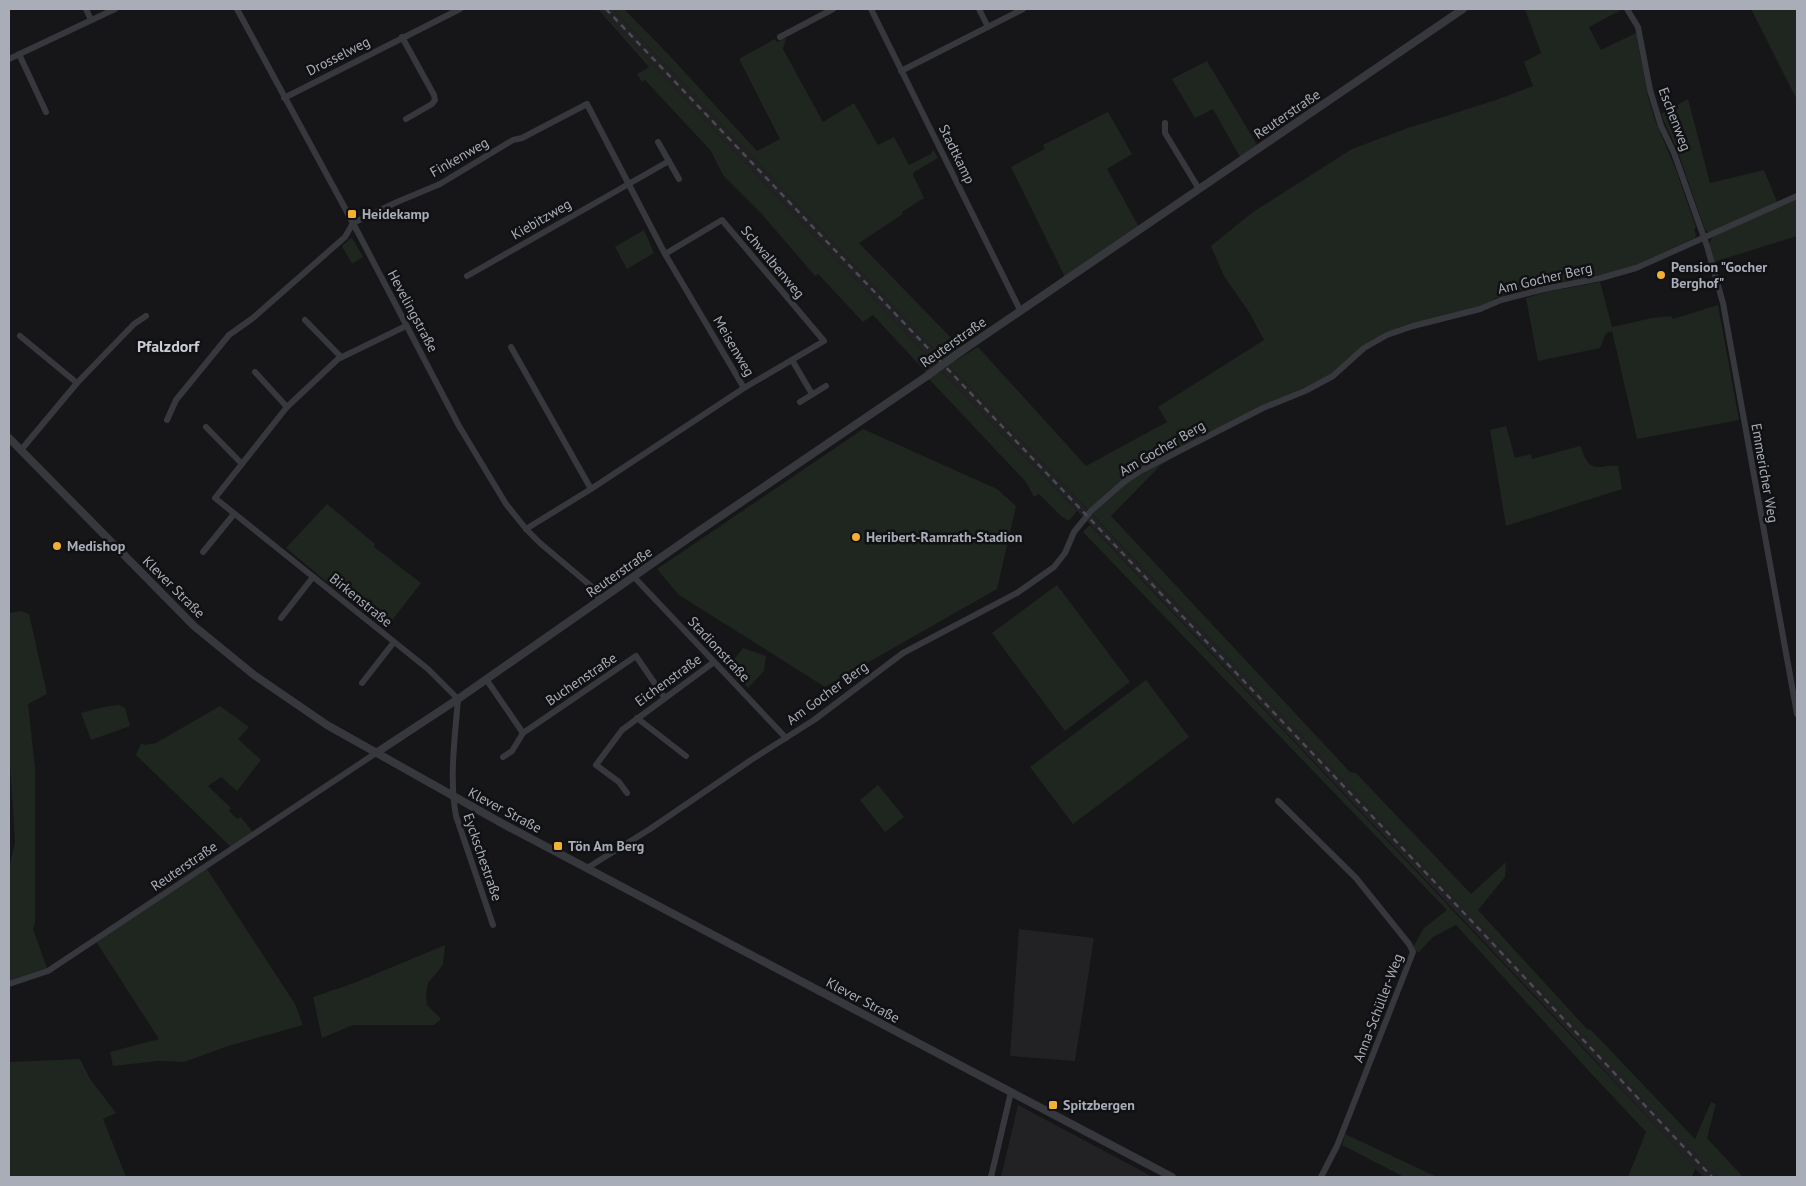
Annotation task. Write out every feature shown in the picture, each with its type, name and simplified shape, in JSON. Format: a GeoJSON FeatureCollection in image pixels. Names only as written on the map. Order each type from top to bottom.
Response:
{"type":"FeatureCollection","features":[{"type":"Feature","properties":{"kind":"street"},"geometry":{"type":"LineString","coordinates":[[86,9],[91,20]]}},
{"type":"Feature","properties":{"kind":"street"},"geometry":{"type":"LineString","coordinates":[[9,59],[115,9]]}},
{"type":"Feature","properties":{"kind":"street","name":"Hevelingstraße"},"geometry":{"type":"LineString","coordinates":[[237,9],[459,426],[506,504],[526,529],[591,586],[600,600]]}},
{"type":"Feature","properties":{"kind":"street","name":"Drosselweg"},"geometry":{"type":"LineString","coordinates":[[284,98],[460,9]]}},
{"type":"Feature","properties":{"kind":"street"},"geometry":{"type":"LineString","coordinates":[[780,37],[833,9]]}},
{"type":"Feature","properties":{"kind":"street","name":"Stadtkamp"},"geometry":{"type":"LineString","coordinates":[[871,9],[1020,310]]}},
{"type":"Feature","properties":{"kind":"street"},"geometry":{"type":"LineString","coordinates":[[979,9],[988,27]]}},
{"type":"Feature","properties":{"kind":"street"},"geometry":{"type":"LineString","coordinates":[[901,71],[1023,9]]}},
{"type":"Feature","properties":{"kind":"street","name":"Reuterstraße"},"geometry":{"type":"LineString","coordinates":[[9,984],[48,971],[376,753],[927,376],[1020,310],[1463,9]]}},
{"type":"Feature","properties":{"kind":"street","name":"Eschenweg"},"geometry":{"type":"LineString","coordinates":[[1627,9],[1638,27],[1650,90],[1661,126],[1674,153],[1704,238]]}},
{"type":"Feature","properties":{"kind":"street"},"geometry":{"type":"LineString","coordinates":[[402,37],[435,100],[432,104],[406,119]]}},
{"type":"Feature","properties":{"kind":"street"},"geometry":{"type":"LineString","coordinates":[[19,54],[46,112]]}},
{"type":"Feature","properties":{"kind":"street","name":"Meisenweg"},"geometry":{"type":"LineString","coordinates":[[526,529],[591,489],[744,388],[665,254],[587,104],[576,109]]}},
{"type":"Feature","properties":{"kind":"street","name":"Finkenweg"},"geometry":{"type":"LineString","coordinates":[[353,224],[397,202],[440,184],[513,140],[522,138],[576,109]]}},
{"type":"Feature","properties":{"kind":"street"},"geometry":{"type":"LineString","coordinates":[[1165,123],[1165,133],[1199,189]]}},
{"type":"Feature","properties":{"kind":"street"},"geometry":{"type":"LineString","coordinates":[[658,142],[679,179]]}},
{"type":"Feature","properties":{"kind":"street"},"geometry":{"type":"LineString","coordinates":[[627,184],[669,161]]}},
{"type":"Feature","properties":{"kind":"street","name":"Kiebitzweg"},"geometry":{"type":"LineString","coordinates":[[467,276],[627,184]]}},
{"type":"Feature","properties":{"kind":"street","name":"Am Gocher Berg"},"geometry":{"type":"LineString","coordinates":[[587,868],[650,829],[814,720],[903,653],[1017,594],[1054,566],[1065,553],[1074,532],[1091,511],[1124,482],[1140,471],[1263,408],[1305,391],[1326,380],[1364,348],[1387,335],[1413,326],[1480,309],[1501,300],[1544,288],[1601,278],[1636,268],[1797,196]]}},
{"type":"Feature","properties":{"kind":"street","name":"Schwalbenweg"},"geometry":{"type":"LineString","coordinates":[[665,254],[722,220],[824,341],[744,388]]}},
{"type":"Feature","properties":{"kind":"street"},"geometry":{"type":"LineString","coordinates":[[167,420],[176,400],[229,335],[253,318],[345,238],[353,224]]}},
{"type":"Feature","properties":{"kind":"street","name":"Emmericher Weg"},"geometry":{"type":"LineString","coordinates":[[1704,238],[1722,303],[1797,714]]}},
{"type":"Feature","properties":{"kind":"street"},"geometry":{"type":"LineString","coordinates":[[21,450],[77,383],[134,324],[146,316]]}},
{"type":"Feature","properties":{"kind":"street"},"geometry":{"type":"LineString","coordinates":[[305,320],[341,357]]}},
{"type":"Feature","properties":{"kind":"street"},"geometry":{"type":"LineString","coordinates":[[206,427],[242,464],[287,407],[341,357],[406,326]]}},
{"type":"Feature","properties":{"kind":"street"},"geometry":{"type":"LineString","coordinates":[[20,336],[77,383]]}},
{"type":"Feature","properties":{"kind":"street"},"geometry":{"type":"LineString","coordinates":[[511,347],[591,489]]}},
{"type":"Feature","properties":{"kind":"street"},"geometry":{"type":"LineString","coordinates":[[792,360],[812,394]]}},
{"type":"Feature","properties":{"kind":"street"},"geometry":{"type":"LineString","coordinates":[[255,372],[287,407]]}},
{"type":"Feature","properties":{"kind":"street"},"geometry":{"type":"LineString","coordinates":[[800,402],[826,386]]}},
{"type":"Feature","properties":{"kind":"street","name":"Klever Straße"},"geometry":{"type":"LineString","coordinates":[[9,438],[194,626],[262,681],[326,725],[454,797],[1172,1177]]}},
{"type":"Feature","properties":{"kind":"street","name":"Birkenstraße"},"geometry":{"type":"LineString","coordinates":[[242,464],[215,498],[428,669],[458,698]]}},
{"type":"Feature","properties":{"kind":"street"},"geometry":{"type":"LineString","coordinates":[[203,552],[234,514]]}},
{"type":"Feature","properties":{"kind":"street","name":"Birkenstraße"},"geometry":{"type":"LineString","coordinates":[[281,618],[313,577]]}},
{"type":"Feature","properties":{"kind":"street","name":"Stadionstraße"},"geometry":{"type":"LineString","coordinates":[[634,577],[786,738]]}},
{"type":"Feature","properties":{"kind":"street","name":"Birkenstraße"},"geometry":{"type":"LineString","coordinates":[[362,683],[394,642]]}},
{"type":"Feature","properties":{"kind":"street","name":"Buchenstraße"},"geometry":{"type":"LineString","coordinates":[[503,757],[512,751],[523,733],[636,656],[664,697]]}},
{"type":"Feature","properties":{"kind":"street","name":"Eichenstraße"},"geometry":{"type":"LineString","coordinates":[[627,793],[618,782],[596,765],[622,730],[664,697],[714,662]]}},
{"type":"Feature","properties":{"kind":"street"},"geometry":{"type":"LineString","coordinates":[[486,679],[523,733]]}},
{"type":"Feature","properties":{"kind":"street"},"geometry":{"type":"LineString","coordinates":[[454,797],[458,698]]}},
{"type":"Feature","properties":{"kind":"street","name":"Eichenstraße"},"geometry":{"type":"LineString","coordinates":[[637,718],[686,756]]}},
{"type":"Feature","properties":{"kind":"street","name":"Eyckschestraße"},"geometry":{"type":"LineString","coordinates":[[454,797],[456,816],[493,924]]}},
{"type":"Feature","properties":{"kind":"street","name":"Anna-Schüller-Weg"},"geometry":{"type":"LineString","coordinates":[[1278,801],[1356,878],[1409,944],[1413,952],[1337,1146],[1321,1177]]}},
{"type":"Feature","properties":{"kind":"street"},"geometry":{"type":"LineString","coordinates":[[991,1177],[1011,1092]]}},
{"type":"Feature","properties":{"kind":"shaded area"},"geometry":{"type":"Polygon","coordinates":[[[598,9],[936,365],[926,372],[873,315],[863,322],[818,274],[815,276],[761,213],[723,175],[711,151],[645,80],[642,82],[637,74],[649,67],[598,9]]]}},
{"type":"Feature","properties":{"kind":"shaded area"},"geometry":{"type":"Polygon","coordinates":[[[600,9],[613,9],[944,360],[936,365],[600,9]]]}},
{"type":"Feature","properties":{"kind":"shaded area"},"geometry":{"type":"Polygon","coordinates":[[[613,9],[624,9],[757,151],[780,139],[739,59],[775,39],[777,42],[786,38],[783,49],[823,122],[854,103],[878,145],[894,137],[909,165],[931,154],[933,149],[938,158],[914,172],[913,175],[924,198],[859,243],[961,348],[944,360],[613,9]]]}},
{"type":"Feature","properties":{"kind":"shaded area"},"geometry":{"type":"Polygon","coordinates":[[[1525,9],[1623,9],[1589,27],[1601,50],[1636,33],[1648,97],[1696,227],[1694,230],[1695,238],[1633,266],[1611,273],[1527,288],[1496,298],[1480,307],[1385,333],[1332,374],[1133,473],[1089,511],[949,365],[978,347],[1086,466],[1167,422],[1158,407],[1264,340],[1249,312],[1224,276],[1211,246],[1253,212],[1352,149],[1533,86],[1524,62],[1541,53],[1525,9]]]}},
{"type":"Feature","properties":{"kind":"shaded area"},"geometry":{"type":"Polygon","coordinates":[[[1751,9],[1797,9],[1796,98],[1751,9]]]}},
{"type":"Feature","properties":{"kind":"shaded area"},"geometry":{"type":"Polygon","coordinates":[[[1207,61],[1257,145],[1240,157],[1213,109],[1195,118],[1172,79],[1207,61]]]}},
{"type":"Feature","properties":{"kind":"shaded area"},"geometry":{"type":"Polygon","coordinates":[[[1688,99],[1710,183],[1764,170],[1777,202],[1710,233],[1705,230],[1678,152],[1661,114],[1688,99]]]}},
{"type":"Feature","properties":{"kind":"shaded area"},"geometry":{"type":"Polygon","coordinates":[[[1108,112],[1132,154],[1107,169],[1139,227],[1065,277],[1011,167],[1045,149],[1043,145],[1108,112]]]}},
{"type":"Feature","properties":{"kind":"shaded area"},"geometry":{"type":"Polygon","coordinates":[[[1797,198],[1797,236],[1714,262],[1709,244],[1713,236],[1797,198]]]}},
{"type":"Feature","properties":{"kind":"shaded area"},"geometry":{"type":"Polygon","coordinates":[[[644,230],[654,253],[627,269],[615,247],[644,230]]]}},
{"type":"Feature","properties":{"kind":"shaded area"},"geometry":{"type":"Polygon","coordinates":[[[351,238],[363,257],[352,264],[342,246],[351,238]]]}},
{"type":"Feature","properties":{"kind":"shaded area"},"geometry":{"type":"Polygon","coordinates":[[[1600,282],[1612,327],[1652,318],[1671,316],[1673,319],[1718,305],[1739,420],[1637,439],[1612,331],[1606,333],[1600,348],[1538,361],[1526,298],[1546,292],[1600,282]]]}},
{"type":"Feature","properties":{"kind":"shaded area"},"geometry":{"type":"Polygon","coordinates":[[[949,365],[1719,1177],[1704,1177],[1695,1168],[1086,520],[941,371],[949,365]]]}},
{"type":"Feature","properties":{"kind":"shaded area"},"geometry":{"type":"Polygon","coordinates":[[[941,371],[1077,511],[1069,521],[1061,516],[1039,494],[1034,497],[1026,482],[929,379],[941,371]]]}},
{"type":"Feature","properties":{"kind":"shaded area"},"geometry":{"type":"Polygon","coordinates":[[[1506,426],[1515,458],[1531,454],[1532,459],[1580,446],[1590,465],[1597,467],[1618,466],[1622,489],[1506,526],[1490,430],[1506,426]]]}},
{"type":"Feature","properties":{"kind":"shaded area","name":"Heribert-Ramrath-Stadion"},"geometry":{"type":"Polygon","coordinates":[[[863,429],[997,489],[1016,506],[997,589],[825,687],[679,595],[657,569],[863,429]]]}},
{"type":"Feature","properties":{"kind":"shaded area"},"geometry":{"type":"Polygon","coordinates":[[[1204,439],[1161,465],[1111,516],[1350,772],[1356,773],[1471,894],[1506,862],[1505,877],[1478,910],[1587,1029],[1591,1030],[1695,1139],[1711,1102],[1716,1104],[1707,1138],[1743,1177],[1719,1177],[1699,1157],[1092,514],[1135,476],[1204,439]]]}},
{"type":"Feature","properties":{"kind":"shaded area"},"geometry":{"type":"Polygon","coordinates":[[[327,504],[375,544],[374,547],[421,583],[386,628],[286,548],[327,504]]]}},
{"type":"Feature","properties":{"kind":"shaded area"},"geometry":{"type":"Polygon","coordinates":[[[1090,525],[1704,1177],[1695,1169],[1692,1177],[1628,1177],[1646,1132],[1456,925],[1433,937],[1418,953],[1413,947],[1424,928],[1447,910],[1083,532],[1090,525]]]}},
{"type":"Feature","properties":{"kind":"shaded area"},"geometry":{"type":"Polygon","coordinates":[[[1057,585],[1130,682],[1065,731],[992,633],[1057,585]]]}},
{"type":"Feature","properties":{"kind":"shaded area"},"geometry":{"type":"Polygon","coordinates":[[[21,611],[29,614],[47,694],[28,704],[35,768],[35,923],[33,929],[48,971],[9,984],[9,869],[15,842],[9,747],[9,613],[21,611]]]}},
{"type":"Feature","properties":{"kind":"shaded area"},"geometry":{"type":"Polygon","coordinates":[[[743,648],[766,656],[764,671],[748,688],[728,667],[743,648]]]}},
{"type":"Feature","properties":{"kind":"shaded area"},"geometry":{"type":"Polygon","coordinates":[[[1146,680],[1189,737],[1073,824],[1030,767],[1146,680]]]}},
{"type":"Feature","properties":{"kind":"shaded area"},"geometry":{"type":"Polygon","coordinates":[[[119,705],[125,708],[130,726],[91,740],[81,713],[119,705]]]}},
{"type":"Feature","properties":{"kind":"shaded area"},"geometry":{"type":"Polygon","coordinates":[[[220,706],[249,727],[238,739],[261,760],[237,791],[221,777],[208,786],[231,808],[229,811],[237,819],[241,817],[254,834],[232,848],[136,755],[141,743],[145,745],[156,743],[220,706]]]}},
{"type":"Feature","properties":{"kind":"shaded area"},"geometry":{"type":"Polygon","coordinates":[[[878,785],[904,817],[885,832],[860,800],[878,785]]]}},
{"type":"Feature","properties":{"kind":"shaded area"},"geometry":{"type":"Polygon","coordinates":[[[205,866],[295,1004],[303,1025],[228,1046],[184,1062],[158,1061],[113,1066],[110,1052],[159,1039],[95,940],[205,866]]]}},
{"type":"Feature","properties":{"kind":"shaded area"},"geometry":{"type":"Polygon","coordinates":[[[1019,929],[1094,938],[1075,1061],[1010,1056],[1019,929]]]}},
{"type":"Feature","properties":{"kind":"shaded area"},"geometry":{"type":"Polygon","coordinates":[[[445,945],[443,965],[428,983],[426,995],[427,1005],[441,1019],[434,1025],[353,1025],[322,1038],[313,997],[354,983],[445,945]]]}},
{"type":"Feature","properties":{"kind":"shaded area"},"geometry":{"type":"Polygon","coordinates":[[[80,1059],[90,1079],[116,1113],[103,1119],[126,1177],[9,1177],[9,1062],[80,1059]]]}},
{"type":"Feature","properties":{"kind":"shaded area"},"geometry":{"type":"Polygon","coordinates":[[[1018,1105],[1153,1177],[1001,1177],[1018,1105]]]}},
{"type":"Feature","properties":{"kind":"shaded area"},"geometry":{"type":"Polygon","coordinates":[[[1345,1134],[1437,1177],[1404,1177],[1342,1145],[1345,1134]]]}},
{"type":"Feature","properties":{"kind":"railway"},"geometry":{"type":"LineString","coordinates":[[606,9],[1712,1177]]}},
{"type":"Feature","properties":{"kind":"place","name":"Heidekamp"},"geometry":{"type":"Point","coordinates":[352,214]}},
{"type":"Feature","properties":{"kind":"place","name":"Pension \"Gocher Berghof\""},"geometry":{"type":"Point","coordinates":[1661,275]}},
{"type":"Feature","properties":{"kind":"place","name":"Heribert-Ramrath-Stadion"},"geometry":{"type":"Point","coordinates":[856,537]}},
{"type":"Feature","properties":{"kind":"place","name":"Medishop"},"geometry":{"type":"Point","coordinates":[57,546]}},
{"type":"Feature","properties":{"kind":"place","name":"Tön Am Berg"},"geometry":{"type":"Point","coordinates":[558,846]}},
{"type":"Feature","properties":{"kind":"place","name":"Spitzbergen"},"geometry":{"type":"Point","coordinates":[1053,1105]}},
{"type":"Feature","properties":{"kind":"district","name":"Pfalzdorf"},"geometry":{"type":"Point","coordinates":[168,346]}}]}
